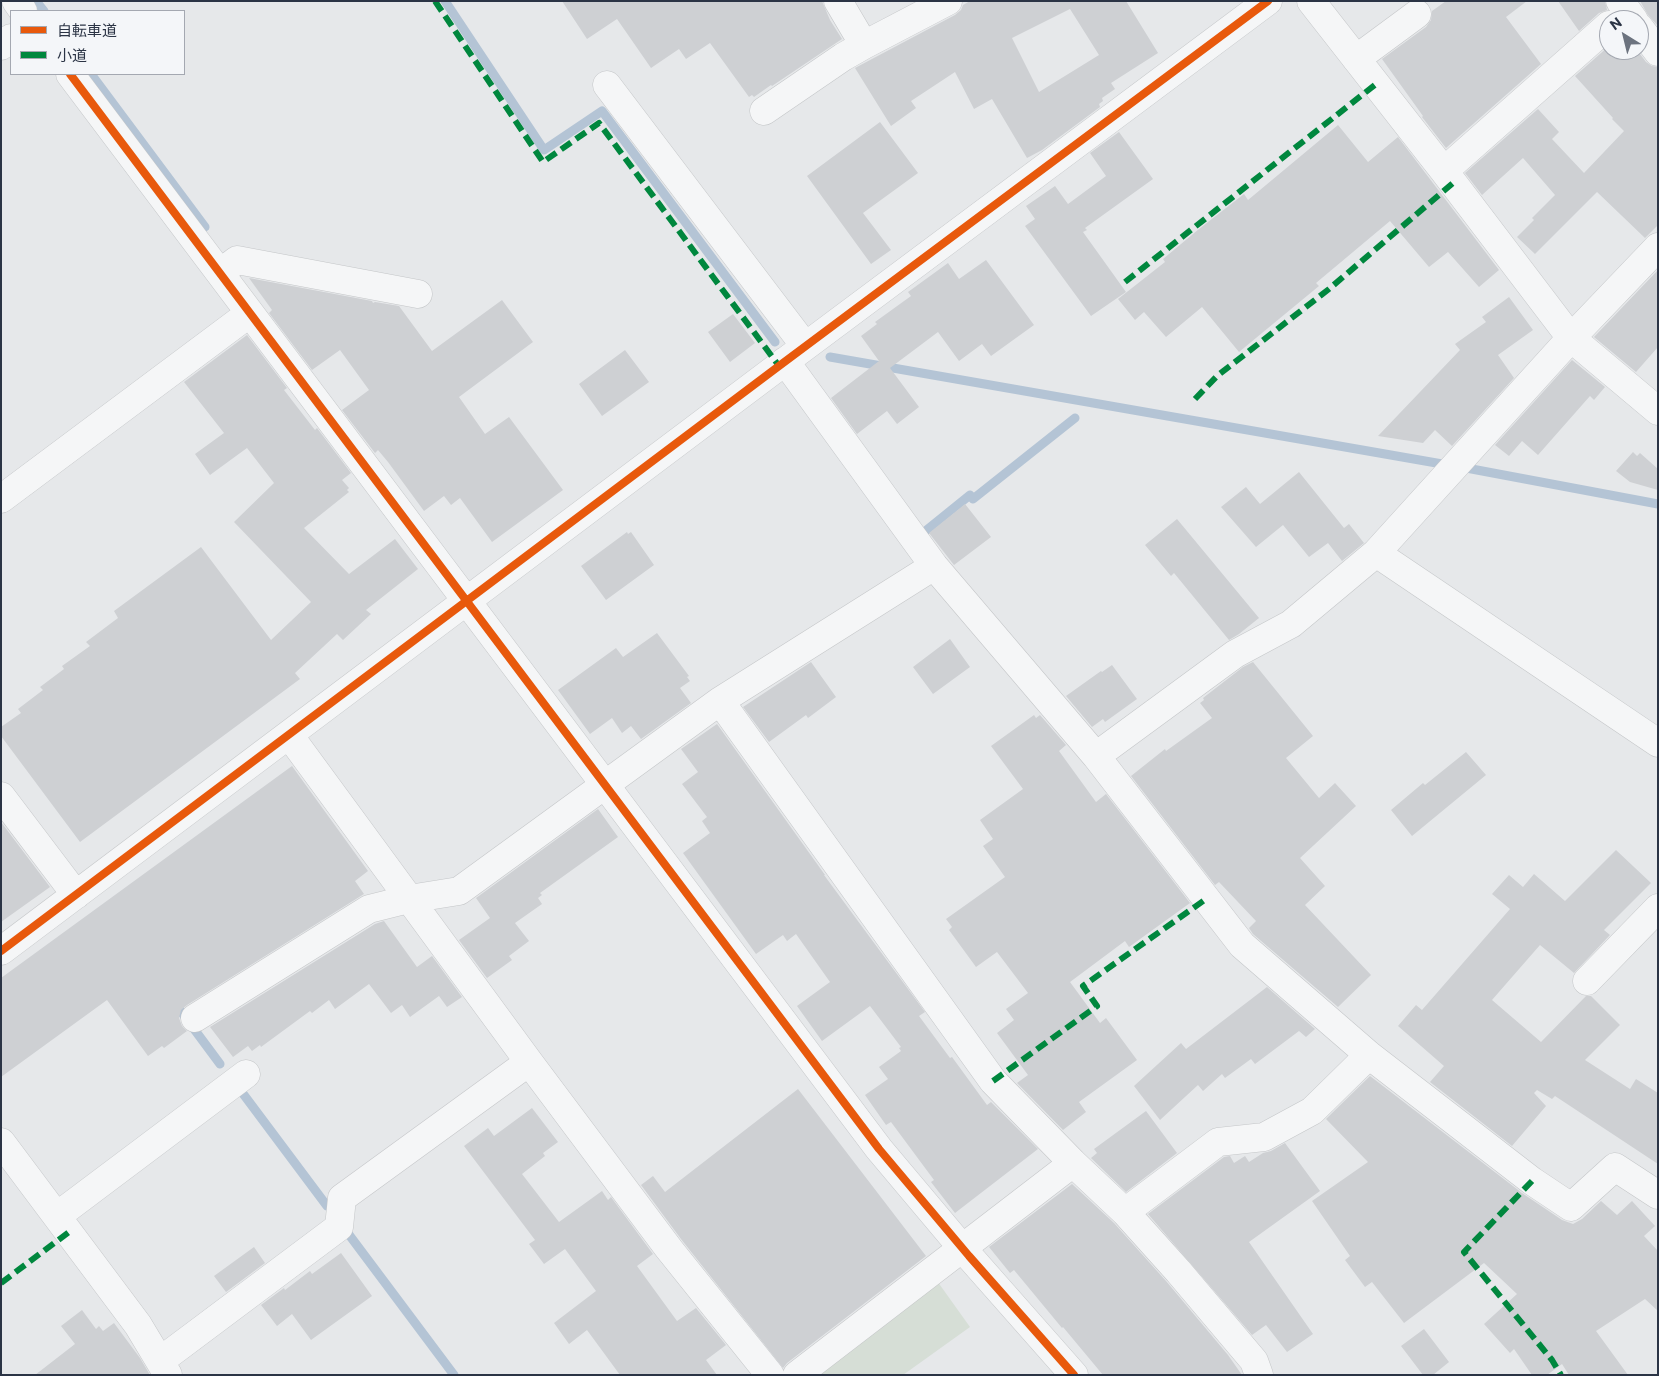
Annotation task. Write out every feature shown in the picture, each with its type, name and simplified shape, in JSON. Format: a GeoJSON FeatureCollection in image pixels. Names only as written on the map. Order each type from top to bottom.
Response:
{"type":"FeatureCollection","features":[{"type":"Feature","properties":{"kind":"street"},"geometry":{"type":"LineString","coordinates":[[838,1],[864,45]]}},
{"type":"Feature","properties":{"kind":"street"},"geometry":{"type":"LineString","coordinates":[[764,111],[842,57],[948,1]]}},
{"type":"Feature","properties":{"kind":"street"},"geometry":{"type":"LineString","coordinates":[[1,951],[795,353],[1268,1]]}},
{"type":"Feature","properties":{"kind":"street"},"geometry":{"type":"LineString","coordinates":[[1311,1],[1571,338],[1658,411]]}},
{"type":"Feature","properties":{"kind":"street"},"geometry":{"type":"LineString","coordinates":[[1356,58],[1417,14]]}},
{"type":"Feature","properties":{"kind":"street"},"geometry":{"type":"LineString","coordinates":[[1444,171],[1599,38]]}},
{"type":"Feature","properties":{"kind":"street"},"geometry":{"type":"LineString","coordinates":[[1649,43],[1658,52]]}},
{"type":"Feature","properties":{"kind":"street"},"geometry":{"type":"LineString","coordinates":[[71,75],[879,1149],[1067,1372]]}},
{"type":"Feature","properties":{"kind":"street"},"geometry":{"type":"LineString","coordinates":[[607,85],[795,353],[934,566],[1096,756],[1242,945],[1369,1055],[1532,1181],[1571,1207],[1615,1166],[1658,1195]]}},
{"type":"Feature","properties":{"kind":"street"},"geometry":{"type":"LineString","coordinates":[[1096,756],[1234,654],[1291,624],[1376,553],[1571,338],[1658,246]]}},
{"type":"Feature","properties":{"kind":"street"},"geometry":{"type":"LineString","coordinates":[[220,273],[237,260],[418,294]]}},
{"type":"Feature","properties":{"kind":"street"},"geometry":{"type":"LineString","coordinates":[[1,499],[250,313]]}},
{"type":"Feature","properties":{"kind":"street"},"geometry":{"type":"LineString","coordinates":[[1376,553],[1658,743]]}},
{"type":"Feature","properties":{"kind":"street"},"geometry":{"type":"LineString","coordinates":[[195,1018],[369,909],[409,899],[459,891],[720,701],[934,566]]}},
{"type":"Feature","properties":{"kind":"street"},"geometry":{"type":"LineString","coordinates":[[720,701],[993,1081],[1072,1163],[1125,1212],[1248,1353],[1260,1375]]}},
{"type":"Feature","properties":{"kind":"street"},"geometry":{"type":"LineString","coordinates":[[289,735],[669,1249],[770,1375]]}},
{"type":"Feature","properties":{"kind":"street"},"geometry":{"type":"LineString","coordinates":[[1,796],[76,895]]}},
{"type":"Feature","properties":{"kind":"street"},"geometry":{"type":"LineString","coordinates":[[1587,981],[1658,908]]}},
{"type":"Feature","properties":{"kind":"street"},"geometry":{"type":"LineString","coordinates":[[1125,1212],[1218,1142],[1264,1137],[1312,1111],[1369,1055]]}},
{"type":"Feature","properties":{"kind":"street"},"geometry":{"type":"LineString","coordinates":[[1,1142],[138,1325],[164,1368],[339,1227],[342,1198],[529,1062]]}},
{"type":"Feature","properties":{"kind":"street"},"geometry":{"type":"LineString","coordinates":[[57,1216],[246,1074]]}},
{"type":"Feature","properties":{"kind":"street"},"geometry":{"type":"LineString","coordinates":[[796,1375],[1072,1163]]}},
{"type":"Feature","properties":{"kind":"shaded area"},"geometry":{"type":"Polygon","coordinates":[[[935,1278],[970,1327],[903,1375],[811,1375],[935,1278]]]}},
{"type":"Feature","properties":{"kind":"building"},"geometry":{"type":"Polygon","coordinates":[[[562,1],[822,1],[830,20],[842,39],[772,86],[754,97],[752,95],[749,97],[710,43],[686,59],[679,49],[651,68],[617,19],[587,39],[562,1]]]}},
{"type":"Feature","properties":{"kind":"building"},"geometry":{"type":"Polygon","coordinates":[[[970,1],[1126,1],[1158,53],[1111,83],[1115,89],[1102,98],[1103,101],[1099,104],[1100,107],[1042,150],[1027,158],[992,99],[974,109],[955,72],[911,101],[916,108],[891,126],[855,68],[955,15],[961,10],[963,5],[970,1]],[[1070,9],[1012,38],[1039,92],[1099,55],[1070,9]]]}},
{"type":"Feature","properties":{"kind":"building"},"geometry":{"type":"Polygon","coordinates":[[[1446,1],[1527,1],[1506,17],[1541,64],[1446,148],[1382,59],[1426,27],[1431,20],[1432,11],[1446,1]]]}},
{"type":"Feature","properties":{"kind":"building"},"geometry":{"type":"Polygon","coordinates":[[[1558,1],[1605,1],[1607,10],[1599,10],[1599,13],[1579,31],[1558,1]]]}},
{"type":"Feature","properties":{"kind":"building"},"geometry":{"type":"Polygon","coordinates":[[[1640,1],[1658,1],[1658,26],[1649,16],[1649,10],[1645,10],[1640,1]]]}},
{"type":"Feature","properties":{"kind":"building"},"geometry":{"type":"Polygon","coordinates":[[[1599,55],[1599,60],[1644,60],[1652,66],[1658,67],[1658,225],[1645,238],[1597,192],[1535,254],[1517,237],[1534,220],[1532,218],[1555,195],[1523,158],[1482,195],[1465,173],[1538,109],[1559,132],[1552,139],[1584,173],[1624,131],[1575,76],[1599,55]]]}},
{"type":"Feature","properties":{"kind":"building"},"geometry":{"type":"Polygon","coordinates":[[[880,122],[918,173],[863,213],[891,250],[871,264],[807,176],[880,122]]]}},
{"type":"Feature","properties":{"kind":"building"},"geometry":{"type":"Polygon","coordinates":[[[1338,125],[1368,162],[1398,137],[1499,270],[1479,287],[1448,252],[1429,267],[1390,221],[1316,283],[1319,286],[1239,352],[1202,307],[1166,337],[1144,312],[1135,320],[1118,299],[1165,262],[1163,259],[1199,229],[1244,194],[1248,200],[1338,125]]]}},
{"type":"Feature","properties":{"kind":"building"},"geometry":{"type":"Polygon","coordinates":[[[1119,132],[1153,179],[1085,228],[1087,230],[1083,232],[1126,292],[1091,316],[1025,226],[1035,219],[1026,206],[1055,186],[1068,204],[1106,176],[1090,153],[1119,132]]]}},
{"type":"Feature","properties":{"kind":"building"},"geometry":{"type":"Polygon","coordinates":[[[986,260],[1034,325],[991,356],[982,344],[959,361],[938,332],[890,368],[919,407],[897,424],[887,411],[857,434],[831,398],[879,361],[861,336],[877,324],[875,322],[911,296],[908,292],[948,263],[959,279],[986,260]]]}},
{"type":"Feature","properties":{"kind":"building"},"geometry":{"type":"Polygon","coordinates":[[[1658,270],[1658,347],[1636,372],[1594,337],[1658,270]]]}},
{"type":"Feature","properties":{"kind":"building"},"geometry":{"type":"Polygon","coordinates":[[[249,278],[372,301],[373,303],[399,306],[432,351],[502,300],[533,342],[459,397],[485,434],[509,417],[563,490],[492,542],[460,498],[451,505],[444,496],[424,511],[388,462],[378,450],[375,453],[342,410],[369,390],[340,350],[312,370],[269,313],[272,310],[249,278]]]}},
{"type":"Feature","properties":{"kind":"building"},"geometry":{"type":"Polygon","coordinates":[[[1509,297],[1533,330],[1498,355],[1514,378],[1452,446],[1435,430],[1423,443],[1378,436],[1460,350],[1455,344],[1486,322],[1482,317],[1509,297]]]}},
{"type":"Feature","properties":{"kind":"building"},"geometry":{"type":"Polygon","coordinates":[[[733,314],[755,343],[730,362],[708,332],[733,314]]]}},
{"type":"Feature","properties":{"kind":"building"},"geometry":{"type":"Polygon","coordinates":[[[247,335],[287,388],[284,390],[315,430],[317,428],[351,473],[342,480],[349,488],[347,490],[349,492],[304,528],[349,574],[395,539],[418,569],[366,610],[371,614],[343,640],[337,634],[295,673],[300,679],[80,842],[1,736],[1,727],[21,713],[18,709],[43,690],[40,687],[64,669],[62,666],[90,646],[86,642],[118,618],[114,611],[201,547],[271,640],[311,602],[234,522],[274,483],[247,448],[210,475],[195,454],[224,433],[184,382],[247,335]]]}},
{"type":"Feature","properties":{"kind":"building"},"geometry":{"type":"Polygon","coordinates":[[[625,350],[649,382],[602,416],[579,384],[625,350]]]}},
{"type":"Feature","properties":{"kind":"building"},"geometry":{"type":"Polygon","coordinates":[[[1572,360],[1605,387],[1594,400],[1590,396],[1538,455],[1522,441],[1509,456],[1495,445],[1572,360]]]}},
{"type":"Feature","properties":{"kind":"building"},"geometry":{"type":"Polygon","coordinates":[[[1633,452],[1637,456],[1640,453],[1658,469],[1658,490],[1630,482],[1616,471],[1633,452]]]}},
{"type":"Feature","properties":{"kind":"building"},"geometry":{"type":"Polygon","coordinates":[[[1299,472],[1344,528],[1349,524],[1364,543],[1342,561],[1328,543],[1309,557],[1283,525],[1256,547],[1221,507],[1246,487],[1260,504],[1299,472]]]}},
{"type":"Feature","properties":{"kind":"building"},"geometry":{"type":"Polygon","coordinates":[[[965,504],[991,537],[954,565],[929,533],[965,504]]]}},
{"type":"Feature","properties":{"kind":"building"},"geometry":{"type":"Polygon","coordinates":[[[1177,519],[1259,618],[1229,640],[1174,573],[1171,576],[1145,545],[1177,519]]]}},
{"type":"Feature","properties":{"kind":"building"},"geometry":{"type":"Polygon","coordinates":[[[627,532],[628,534],[631,532],[654,565],[606,600],[581,566],[627,532]]]}},
{"type":"Feature","properties":{"kind":"building"},"geometry":{"type":"Polygon","coordinates":[[[657,633],[689,676],[687,677],[690,681],[680,688],[691,703],[641,739],[631,726],[622,733],[612,718],[590,734],[558,690],[616,648],[623,657],[657,633]]]}},
{"type":"Feature","properties":{"kind":"building"},"geometry":{"type":"Polygon","coordinates":[[[950,639],[970,667],[933,694],[913,667],[950,639]]]}},
{"type":"Feature","properties":{"kind":"building"},"geometry":{"type":"Polygon","coordinates":[[[811,662],[836,697],[808,718],[806,715],[769,742],[743,707],[811,662]]]}},
{"type":"Feature","properties":{"kind":"building"},"geometry":{"type":"Polygon","coordinates":[[[1253,662],[1313,736],[1286,758],[1319,798],[1335,783],[1356,806],[1300,858],[1325,886],[1305,905],[1371,975],[1338,1007],[1253,934],[1249,928],[1256,921],[1219,882],[1215,885],[1131,776],[1165,749],[1166,751],[1212,718],[1200,703],[1204,700],[1203,698],[1243,667],[1253,662]]]}},
{"type":"Feature","properties":{"kind":"building"},"geometry":{"type":"Polygon","coordinates":[[[1112,665],[1137,699],[1105,722],[1103,719],[1092,727],[1066,696],[1112,665]]]}},
{"type":"Feature","properties":{"kind":"building"},"geometry":{"type":"Polygon","coordinates":[[[1034,715],[1036,718],[1040,715],[1066,745],[1059,751],[1096,802],[1106,794],[1190,903],[1129,947],[1125,941],[1070,982],[1100,1023],[1106,1018],[1137,1060],[1079,1102],[1086,1112],[1063,1130],[1017,1083],[1028,1075],[997,1033],[1014,1020],[1006,1009],[1028,993],[997,952],[976,967],[949,930],[952,927],[946,919],[1005,877],[983,846],[993,839],[980,820],[1023,789],[991,746],[1034,715]]]}},
{"type":"Feature","properties":{"kind":"building"},"geometry":{"type":"Polygon","coordinates":[[[717,724],[824,875],[925,1012],[919,1016],[950,1058],[952,1057],[987,1105],[991,1102],[1038,1149],[955,1213],[931,1182],[934,1180],[891,1122],[886,1125],[865,1095],[888,1079],[879,1067],[901,1051],[899,1048],[901,1047],[870,1006],[822,1041],[797,1006],[830,982],[796,934],[787,941],[783,935],[756,954],[683,853],[710,833],[702,821],[707,817],[682,784],[698,772],[681,749],[717,724]]]}},
{"type":"Feature","properties":{"kind":"building"},"geometry":{"type":"Polygon","coordinates":[[[1466,752],[1486,775],[1412,836],[1391,810],[1423,783],[1425,785],[1466,752]]]}},
{"type":"Feature","properties":{"kind":"building"},"geometry":{"type":"Polygon","coordinates":[[[292,766],[368,871],[355,881],[364,894],[187,1005],[181,1010],[179,1018],[182,1026],[187,1031],[164,1048],[162,1046],[148,1056],[107,1000],[1,1077],[1,978],[292,766]]]}},
{"type":"Feature","properties":{"kind":"building"},"geometry":{"type":"Polygon","coordinates":[[[598,809],[618,837],[540,893],[542,895],[538,898],[542,904],[515,923],[529,941],[509,956],[512,960],[487,978],[459,940],[490,918],[476,898],[598,809]]]}},
{"type":"Feature","properties":{"kind":"building"},"geometry":{"type":"Polygon","coordinates":[[[1,822],[50,887],[1,922],[1,822]]]}},
{"type":"Feature","properties":{"kind":"building"},"geometry":{"type":"Polygon","coordinates":[[[1616,850],[1651,883],[1604,930],[1610,935],[1574,973],[1540,945],[1492,1000],[1541,1042],[1586,996],[1591,996],[1620,1025],[1585,1060],[1630,1089],[1636,1079],[1658,1093],[1658,1164],[1555,1096],[1552,1099],[1537,1090],[1534,1093],[1546,1106],[1512,1146],[1430,1082],[1444,1066],[1398,1026],[1416,1005],[1422,1010],[1510,909],[1492,894],[1509,875],[1523,887],[1534,874],[1565,901],[1616,850]]]}},
{"type":"Feature","properties":{"kind":"building"},"geometry":{"type":"Polygon","coordinates":[[[384,921],[417,967],[432,956],[462,997],[447,1007],[439,996],[410,1017],[402,1005],[391,1013],[369,984],[335,1009],[329,1000],[312,1013],[310,1011],[261,1047],[260,1045],[252,1051],[248,1046],[233,1057],[210,1027],[375,924],[384,921]]]}},
{"type":"Feature","properties":{"kind":"building"},"geometry":{"type":"Polygon","coordinates":[[[1267,987],[1315,1029],[1306,1037],[1299,1031],[1255,1064],[1251,1059],[1225,1078],[1222,1074],[1203,1091],[1198,1085],[1160,1120],[1134,1086],[1181,1043],[1186,1049],[1267,987]]]}},
{"type":"Feature","properties":{"kind":"building"},"geometry":{"type":"Polygon","coordinates":[[[1370,1076],[1522,1193],[1562,1220],[1573,1224],[1582,1219],[1601,1201],[1617,1215],[1632,1201],[1655,1226],[1644,1236],[1658,1251],[1658,1311],[1645,1299],[1596,1331],[1628,1375],[1569,1375],[1562,1364],[1547,1375],[1532,1375],[1514,1349],[1510,1353],[1484,1324],[1517,1294],[1484,1263],[1404,1323],[1372,1282],[1365,1287],[1345,1260],[1350,1256],[1312,1201],[1368,1162],[1326,1119],[1370,1076]]]}},
{"type":"Feature","properties":{"kind":"building"},"geometry":{"type":"Polygon","coordinates":[[[798,1089],[926,1256],[783,1368],[681,1239],[641,1185],[653,1176],[665,1192],[798,1089]]]}},
{"type":"Feature","properties":{"kind":"building"},"geometry":{"type":"Polygon","coordinates":[[[532,1108],[558,1142],[543,1153],[545,1156],[522,1174],[559,1222],[602,1191],[608,1200],[611,1197],[653,1254],[637,1266],[677,1321],[696,1308],[726,1345],[706,1360],[717,1375],[620,1375],[587,1330],[569,1344],[554,1323],[596,1291],[565,1249],[544,1264],[529,1244],[535,1240],[464,1146],[488,1128],[494,1136],[532,1108]]]}},
{"type":"Feature","properties":{"kind":"building"},"geometry":{"type":"Polygon","coordinates":[[[1146,1111],[1177,1153],[1126,1192],[1091,1158],[1097,1153],[1094,1149],[1146,1111]]]}},
{"type":"Feature","properties":{"kind":"building"},"geometry":{"type":"Polygon","coordinates":[[[1285,1143],[1320,1191],[1249,1242],[1313,1334],[1287,1352],[1266,1325],[1252,1335],[1148,1214],[1224,1157],[1230,1156],[1234,1163],[1245,1156],[1249,1162],[1285,1143]]]}},
{"type":"Feature","properties":{"kind":"building"},"geometry":{"type":"Polygon","coordinates":[[[1072,1184],[1114,1223],[1166,1281],[1228,1355],[1242,1375],[1103,1375],[1014,1270],[1010,1273],[989,1247],[1072,1184]]]}},
{"type":"Feature","properties":{"kind":"building"},"geometry":{"type":"Polygon","coordinates":[[[254,1247],[265,1263],[226,1292],[214,1276],[254,1247]]]}},
{"type":"Feature","properties":{"kind":"building"},"geometry":{"type":"Polygon","coordinates":[[[341,1253],[372,1296],[311,1340],[292,1314],[277,1326],[261,1305],[310,1271],[312,1274],[341,1253]]]}},
{"type":"Feature","properties":{"kind":"building"},"geometry":{"type":"Polygon","coordinates":[[[82,1310],[96,1329],[99,1326],[103,1331],[114,1323],[150,1375],[35,1375],[75,1344],[61,1326],[82,1310]]]}},
{"type":"Feature","properties":{"kind":"building"},"geometry":{"type":"Polygon","coordinates":[[[1424,1329],[1449,1362],[1433,1375],[1423,1375],[1401,1346],[1424,1329]]]}},
{"type":"Feature","properties":{"kind":"waterway"},"geometry":{"type":"LineString","coordinates":[[36,1],[43,10]]}},
{"type":"Feature","properties":{"kind":"waterway"},"geometry":{"type":"LineString","coordinates":[[445,1],[544,150],[602,111],[775,342]]}},
{"type":"Feature","properties":{"kind":"waterway"},"geometry":{"type":"LineString","coordinates":[[92,75],[205,227]]}},
{"type":"Feature","properties":{"kind":"waterway"},"geometry":{"type":"LineString","coordinates":[[830,357],[1448,465]]}},
{"type":"Feature","properties":{"kind":"waterway"},"geometry":{"type":"LineString","coordinates":[[923,533],[970,495],[973,499],[1075,418]]}},
{"type":"Feature","properties":{"kind":"waterway"},"geometry":{"type":"LineString","coordinates":[[1461,467],[1658,504]]}},
{"type":"Feature","properties":{"kind":"waterway"},"geometry":{"type":"LineString","coordinates":[[174,1002],[220,1064]]}},
{"type":"Feature","properties":{"kind":"waterway"},"geometry":{"type":"LineString","coordinates":[[241,1091],[327,1206]]}},
{"type":"Feature","properties":{"kind":"waterway"},"geometry":{"type":"LineString","coordinates":[[347,1232],[454,1375]]}},
{"type":"Feature","properties":{"kind":"marked path"},"geometry":{"type":"LineString","coordinates":[[435,1],[543,162],[599,123],[779,366]]}},
{"type":"Feature","properties":{"kind":"marked path"},"geometry":{"type":"LineString","coordinates":[[1125,282],[1376,84]]}},
{"type":"Feature","properties":{"kind":"marked path"},"geometry":{"type":"LineString","coordinates":[[1195,399],[1217,376],[1329,289],[1453,183]]}},
{"type":"Feature","properties":{"kind":"marked path"},"geometry":{"type":"LineString","coordinates":[[993,1081],[1097,1006],[1083,986],[1206,899]]}},
{"type":"Feature","properties":{"kind":"marked path"},"geometry":{"type":"LineString","coordinates":[[1532,1181],[1464,1252],[1552,1360],[1561,1375]]}},
{"type":"Feature","properties":{"kind":"marked path"},"geometry":{"type":"LineString","coordinates":[[1,1283],[69,1232]]}},
{"type":"Feature","properties":{"kind":"cycle path"},"geometry":{"type":"LineString","coordinates":[[1,951],[1268,1]]}},
{"type":"Feature","properties":{"kind":"cycle path"},"geometry":{"type":"LineString","coordinates":[[71,75],[879,1149],[969,1256],[1074,1375]]}}]}
